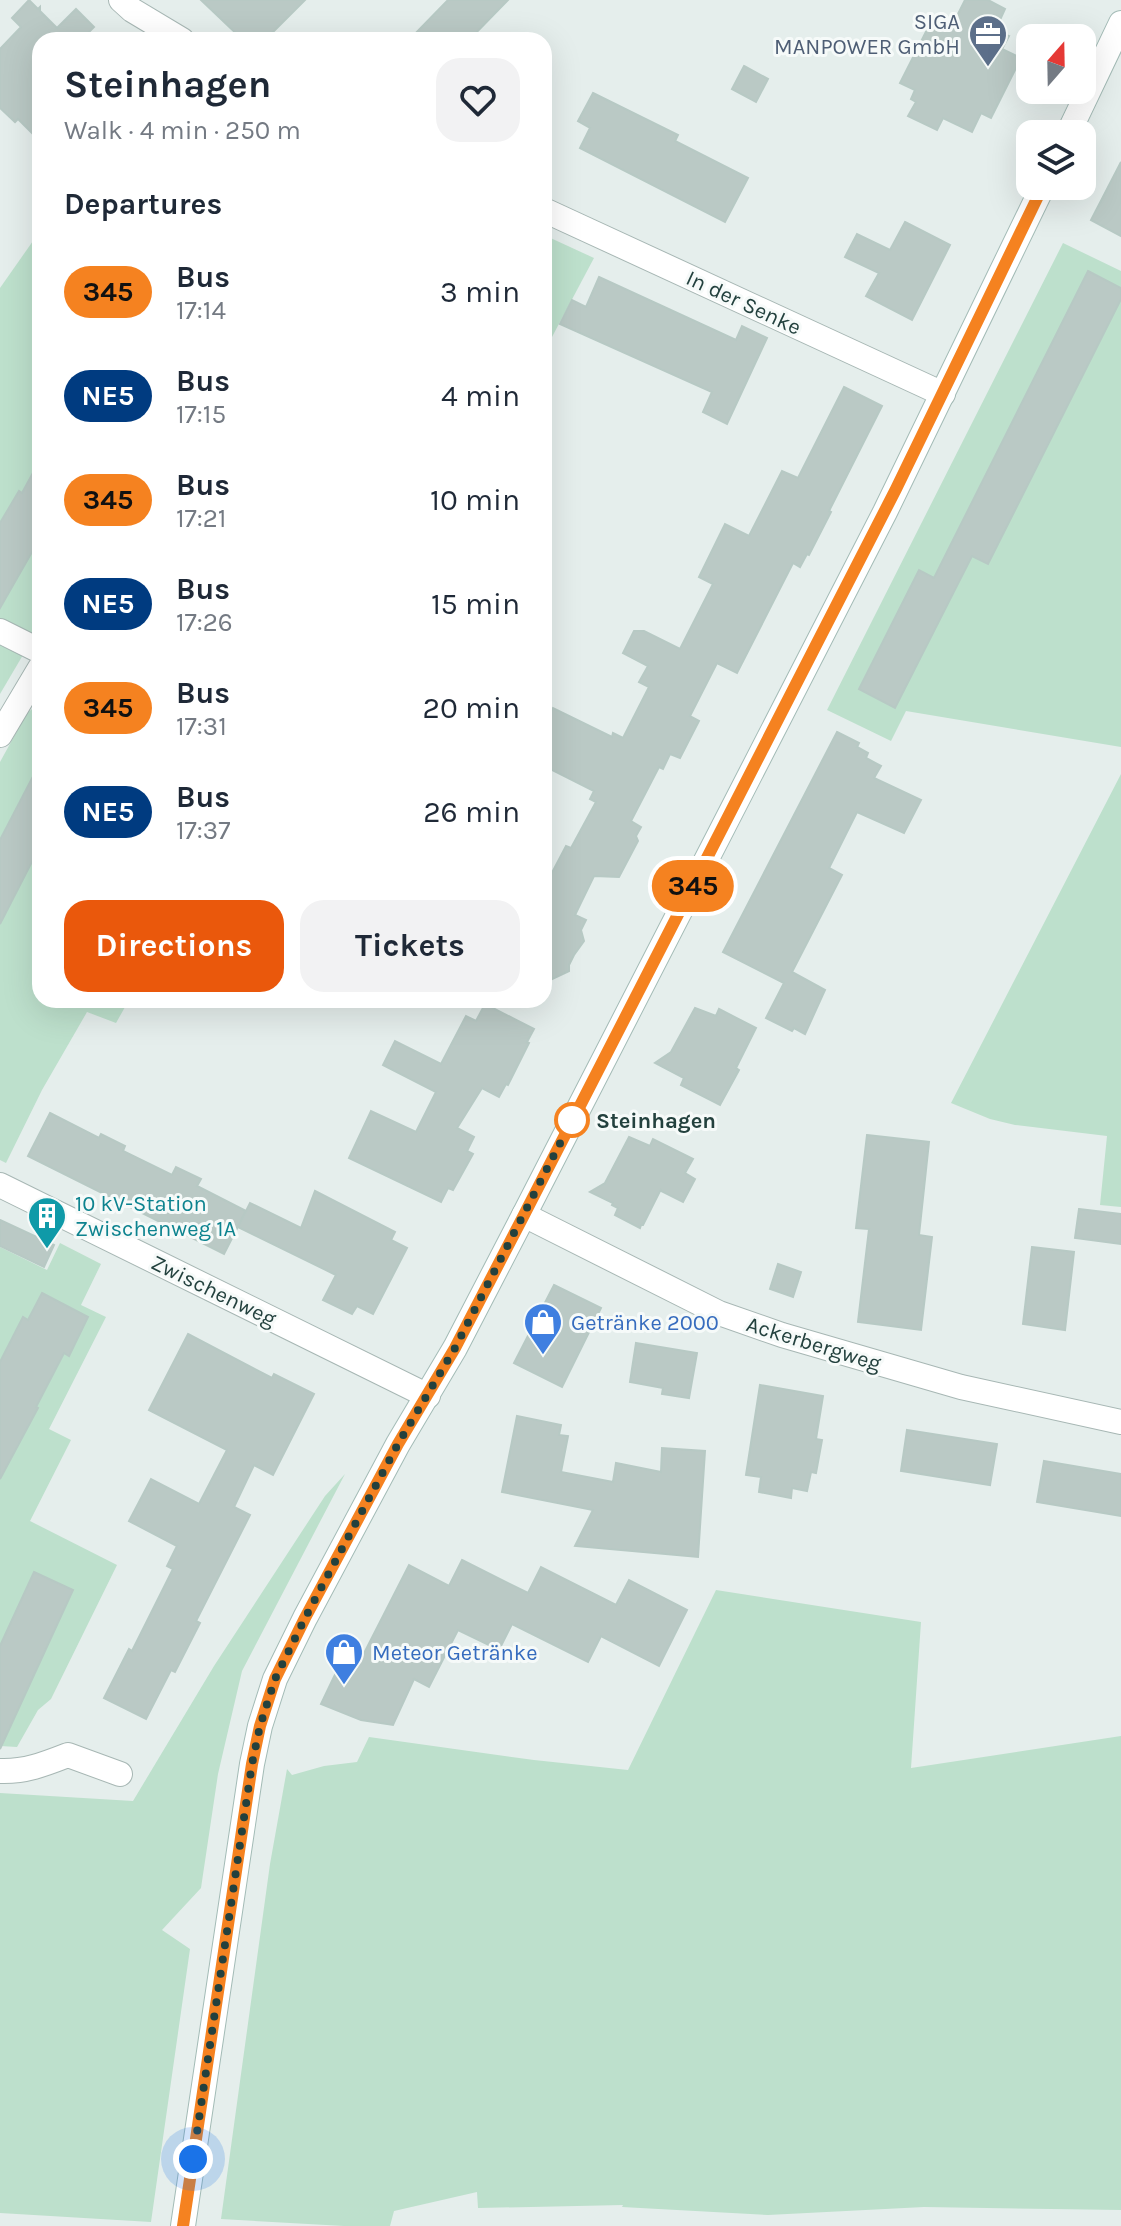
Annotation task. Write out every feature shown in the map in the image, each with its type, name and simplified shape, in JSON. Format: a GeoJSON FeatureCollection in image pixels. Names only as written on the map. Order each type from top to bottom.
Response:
{"type":"FeatureCollection","features":[{"type":"Feature","properties":{"kind":"street"},"geometry":{"type":"LineString","coordinates":[[121,0],[168,32]]}},
{"type":"Feature","properties":{"kind":"street"},"geometry":{"type":"LineString","coordinates":[[1075,120],[1121,23]]}},
{"type":"Feature","properties":{"kind":"street"},"geometry":{"type":"LineString","coordinates":[[184,2222],[252,1764],[275,1679],[398,1444],[428,1396],[524,1215],[943,394],[1036,200]]}},
{"type":"Feature","properties":{"kind":"street","name":"In der Senke"},"geometry":{"type":"LineString","coordinates":[[552,214],[943,394]]}},
{"type":"Feature","properties":{"kind":"street"},"geometry":{"type":"LineString","coordinates":[[0,631],[32,647]]}},
{"type":"Feature","properties":{"kind":"street"},"geometry":{"type":"LineString","coordinates":[[0,735],[32,681]]}},
{"type":"Feature","properties":{"kind":"street","name":"Zwischenweg"},"geometry":{"type":"LineString","coordinates":[[0,1185],[428,1396]]}},
{"type":"Feature","properties":{"kind":"street","name":"Ackerbergweg"},"geometry":{"type":"LineString","coordinates":[[524,1215],[719,1313],[770,1331],[961,1387],[1121,1422]]}},
{"type":"Feature","properties":{"kind":"street"},"geometry":{"type":"LineString","coordinates":[[0,1771],[15,1772],[68,1755],[120,1774]]}},
{"type":"Feature","properties":{"kind":"green space"},"geometry":{"type":"Polygon","coordinates":[[[552,239],[594,258],[552,337],[552,239]]]}},
{"type":"Feature","properties":{"kind":"green space"},"geometry":{"type":"Polygon","coordinates":[[[32,242],[32,640],[0,694],[0,288],[32,242]]]}},
{"type":"Feature","properties":{"kind":"green space"},"geometry":{"type":"Polygon","coordinates":[[[1063,243],[1121,271],[1121,747],[906,711],[891,741],[827,710],[1063,243]]]}},
{"type":"Feature","properties":{"kind":"green space"},"geometry":{"type":"Polygon","coordinates":[[[32,709],[32,1008],[124,1008],[116,1023],[87,1012],[42,1090],[6,1163],[0,1160],[0,762],[32,709]]]}},
{"type":"Feature","properties":{"kind":"green space"},"geometry":{"type":"Polygon","coordinates":[[[1121,774],[1121,1207],[1100,1205],[1107,1136],[1015,1125],[990,1119],[951,1103],[1121,774]]]}},
{"type":"Feature","properties":{"kind":"green space"},"geometry":{"type":"Polygon","coordinates":[[[60,1243],[101,1264],[81,1305],[106,1317],[49,1429],[71,1440],[30,1521],[117,1565],[51,1699],[38,1710],[17,1747],[0,1746],[0,1247],[47,1270],[60,1243]]]}},
{"type":"Feature","properties":{"kind":"green space"},"geometry":{"type":"Polygon","coordinates":[[[345,1474],[242,1671],[218,1774],[201,1888],[162,1930],[190,1949],[151,2222],[0,2213],[0,1793],[133,1801],[214,1666],[325,1496],[345,1474]]]}},
{"type":"Feature","properties":{"kind":"green space"},"geometry":{"type":"Polygon","coordinates":[[[716,1590],[921,1622],[911,1768],[1121,1736],[1121,2210],[924,2207],[768,2215],[623,2205],[478,2208],[477,2192],[394,2211],[390,2226],[221,2219],[270,1864],[287,1769],[292,1775],[324,1766],[357,1762],[369,1737],[628,1770],[716,1590]]]}},
{"type":"Feature","properties":{"kind":"building"},"geometry":{"type":"Polygon","coordinates":[[[29,0],[38,9],[40,7],[40,11],[57,28],[76,9],[94,27],[89,32],[32,32],[32,133],[18,119],[15,122],[0,108],[0,49],[21,27],[12,18],[29,0]]]}},
{"type":"Feature","properties":{"kind":"building"},"geometry":{"type":"Polygon","coordinates":[[[201,0],[305,0],[273,32],[235,32],[201,0]]]}},
{"type":"Feature","properties":{"kind":"building"},"geometry":{"type":"Polygon","coordinates":[[[448,0],[508,0],[477,32],[417,32],[448,0]]]}},
{"type":"Feature","properties":{"kind":"building"},"geometry":{"type":"Polygon","coordinates":[[[965,0],[988,0],[1005,9],[995,31],[1009,36],[1002,49],[1016,56],[1016,68],[991,118],[981,113],[972,132],[943,118],[937,130],[908,116],[916,102],[911,99],[915,90],[900,83],[934,16],[952,26],[965,0]]]}},
{"type":"Feature","properties":{"kind":"building"},"geometry":{"type":"Polygon","coordinates":[[[744,66],[768,79],[756,102],[732,89],[744,66]]]}},
{"type":"Feature","properties":{"kind":"building"},"geometry":{"type":"Polygon","coordinates":[[[593,93],[678,135],[675,141],[748,178],[725,222],[580,148],[590,128],[578,121],[593,93]]]}},
{"type":"Feature","properties":{"kind":"building"},"geometry":{"type":"Polygon","coordinates":[[[1121,162],[1121,236],[1091,220],[1121,162]]]}},
{"type":"Feature","properties":{"kind":"building"},"geometry":{"type":"Polygon","coordinates":[[[905,222],[950,245],[912,320],[866,296],[879,273],[845,257],[857,234],[890,250],[905,222]]]}},
{"type":"Feature","properties":{"kind":"building"},"geometry":{"type":"Polygon","coordinates":[[[1088,271],[1121,288],[1121,299],[988,564],[972,556],[895,708],[859,689],[919,570],[934,578],[1088,271]]]}},
{"type":"Feature","properties":{"kind":"building"},"geometry":{"type":"Polygon","coordinates":[[[599,277],[736,340],[742,326],[767,338],[727,424],[703,412],[712,392],[560,324],[572,300],[586,307],[599,277]]]}},
{"type":"Feature","properties":{"kind":"building"},"geometry":{"type":"Polygon","coordinates":[[[844,387],[882,406],[809,555],[800,567],[793,563],[737,673],[717,663],[690,716],[699,721],[680,758],[670,754],[663,769],[659,767],[631,821],[641,827],[636,836],[638,841],[619,877],[594,876],[575,915],[586,920],[581,930],[584,941],[569,965],[569,971],[552,979],[552,873],[566,846],[571,848],[596,802],[590,799],[594,791],[552,770],[552,710],[612,737],[613,733],[623,738],[649,687],[639,682],[648,666],[623,653],[634,631],[644,631],[680,649],[713,584],[699,577],[725,524],[749,536],[782,471],[798,478],[844,387]]]}},
{"type":"Feature","properties":{"kind":"building"},"geometry":{"type":"Polygon","coordinates":[[[32,475],[32,552],[0,608],[0,523],[19,491],[22,493],[32,475]]]}},
{"type":"Feature","properties":{"kind":"building"},"geometry":{"type":"Polygon","coordinates":[[[837,732],[859,743],[857,747],[868,753],[866,758],[881,766],[874,778],[921,800],[904,833],[857,812],[829,868],[842,875],[792,972],[825,990],[805,1034],[766,1018],[784,983],[723,952],[837,732]]]}},
{"type":"Feature","properties":{"kind":"building"},"geometry":{"type":"Polygon","coordinates":[[[32,778],[32,862],[0,924],[0,840],[32,778]]]}},
{"type":"Feature","properties":{"kind":"building"},"geometry":{"type":"Polygon","coordinates":[[[483,1008],[493,1008],[534,1029],[508,1085],[499,1097],[482,1088],[457,1128],[474,1137],[467,1151],[473,1154],[453,1190],[448,1188],[441,1202],[349,1158],[371,1111],[416,1132],[436,1092],[383,1065],[395,1041],[441,1064],[466,1016],[476,1021],[483,1008]]]}},
{"type":"Feature","properties":{"kind":"building"},"geometry":{"type":"Polygon","coordinates":[[[695,1008],[716,1016],[719,1009],[756,1028],[720,1105],[681,1085],[684,1078],[655,1063],[671,1052],[695,1008]]]}},
{"type":"Feature","properties":{"kind":"building"},"geometry":{"type":"Polygon","coordinates":[[[50,1113],[99,1138],[101,1134],[125,1146],[123,1151],[172,1175],[176,1167],[201,1179],[197,1186],[246,1211],[224,1254],[28,1156],[50,1113]]]}},
{"type":"Feature","properties":{"kind":"building"},"geometry":{"type":"Polygon","coordinates":[[[867,1135],[929,1142],[919,1235],[932,1237],[921,1330],[858,1322],[869,1229],[856,1228],[867,1135]]]}},
{"type":"Feature","properties":{"kind":"building"},"geometry":{"type":"Polygon","coordinates":[[[629,1137],[650,1146],[653,1139],[693,1159],[685,1173],[695,1179],[683,1202],[661,1189],[640,1228],[615,1215],[618,1208],[613,1203],[590,1192],[605,1183],[629,1137]]]}},
{"type":"Feature","properties":{"kind":"building"},"geometry":{"type":"Polygon","coordinates":[[[315,1191],[395,1232],[391,1240],[407,1248],[373,1314],[357,1306],[352,1314],[323,1300],[336,1275],[238,1227],[250,1203],[301,1228],[315,1191]]]}},
{"type":"Feature","properties":{"kind":"building"},"geometry":{"type":"Polygon","coordinates":[[[1079,1209],[1121,1214],[1121,1244],[1075,1238],[1079,1209]]]}},
{"type":"Feature","properties":{"kind":"building"},"geometry":{"type":"Polygon","coordinates":[[[0,1220],[54,1245],[44,1267],[0,1246],[0,1220]]]}},
{"type":"Feature","properties":{"kind":"building"},"geometry":{"type":"Polygon","coordinates":[[[1032,1247],[1074,1252],[1065,1330],[1023,1324],[1032,1247]]]}},
{"type":"Feature","properties":{"kind":"building"},"geometry":{"type":"Polygon","coordinates":[[[778,1264],[801,1272],[793,1297],[770,1289],[778,1264]]]}},
{"type":"Feature","properties":{"kind":"building"},"geometry":{"type":"Polygon","coordinates":[[[554,1285],[601,1308],[562,1387],[514,1363],[554,1285]]]}},
{"type":"Feature","properties":{"kind":"building"},"geometry":{"type":"Polygon","coordinates":[[[42,1293],[88,1317],[69,1356],[64,1353],[0,1479],[0,1362],[23,1317],[28,1320],[42,1293]]]}},
{"type":"Feature","properties":{"kind":"building"},"geometry":{"type":"Polygon","coordinates":[[[188,1334],[272,1378],[274,1374],[314,1394],[273,1475],[254,1465],[234,1507],[250,1515],[196,1621],[200,1623],[146,1719],[104,1698],[129,1649],[132,1651],[173,1569],[167,1566],[177,1546],[129,1521],[151,1479],[199,1504],[227,1450],[149,1410],[188,1334]]]}},
{"type":"Feature","properties":{"kind":"building"},"geometry":{"type":"Polygon","coordinates":[[[636,1343],[697,1353],[689,1398],[662,1394],[663,1388],[630,1382],[636,1343]]]}},
{"type":"Feature","properties":{"kind":"building"},"geometry":{"type":"Polygon","coordinates":[[[760,1385],[823,1396],[816,1439],[822,1440],[816,1473],[811,1472],[807,1491],[792,1488],[791,1498],[759,1492],[761,1477],[746,1475],[760,1385]]]}},
{"type":"Feature","properties":{"kind":"building"},"geometry":{"type":"Polygon","coordinates":[[[517,1416],[561,1425],[559,1435],[568,1436],[561,1472],[613,1482],[616,1463],[661,1472],[662,1448],[705,1451],[698,1557],[575,1546],[593,1510],[502,1492],[517,1416]]]}},
{"type":"Feature","properties":{"kind":"building"},"geometry":{"type":"Polygon","coordinates":[[[907,1430],[997,1444],[990,1485],[901,1471],[907,1430]]]}},
{"type":"Feature","properties":{"kind":"building"},"geometry":{"type":"Polygon","coordinates":[[[1044,1461],[1121,1474],[1121,1516],[1037,1502],[1044,1461]]]}},
{"type":"Feature","properties":{"kind":"building"},"geometry":{"type":"Polygon","coordinates":[[[462,1560],[528,1593],[541,1567],[616,1605],[629,1580],[687,1610],[659,1666],[601,1636],[588,1662],[512,1624],[499,1650],[458,1630],[429,1687],[414,1679],[393,1725],[361,1720],[321,1704],[341,1662],[356,1669],[409,1565],[449,1586],[462,1560]]]}},
{"type":"Feature","properties":{"kind":"building"},"geometry":{"type":"Polygon","coordinates":[[[34,1572],[73,1590],[0,1749],[0,1646],[34,1572]]]}},
{"type":"Feature","properties":{"kind":"bus line","name":"345"},"geometry":{"type":"LineString","coordinates":[[183,2226],[252,1764],[275,1679],[398,1444],[455,1348],[608,1052],[908,465],[1036,200]]}},
{"type":"Feature","properties":{"kind":"place","name":"SIGA MANPOWER GmbH"},"geometry":{"type":"Point","coordinates":[988,68]}},
{"type":"Feature","properties":{"kind":"place","name":"Steinhagen"},"geometry":{"type":"Point","coordinates":[572,1120]}},
{"type":"Feature","properties":{"kind":"place","name":"10 kV-Station Zwischenweg 1A"},"geometry":{"type":"Point","coordinates":[47,1250]}},
{"type":"Feature","properties":{"kind":"place","name":"Getränke 2000"},"geometry":{"type":"Point","coordinates":[543,1356]}},
{"type":"Feature","properties":{"kind":"place","name":"Meteor Getränke"},"geometry":{"type":"Point","coordinates":[344,1686]}},
{"type":"Feature","properties":{"kind":"route"},"geometry":{"type":"LineString","coordinates":[[193,2159],[252,1764],[275,1679],[398,1444],[455,1348],[572,1120]]}}]}
